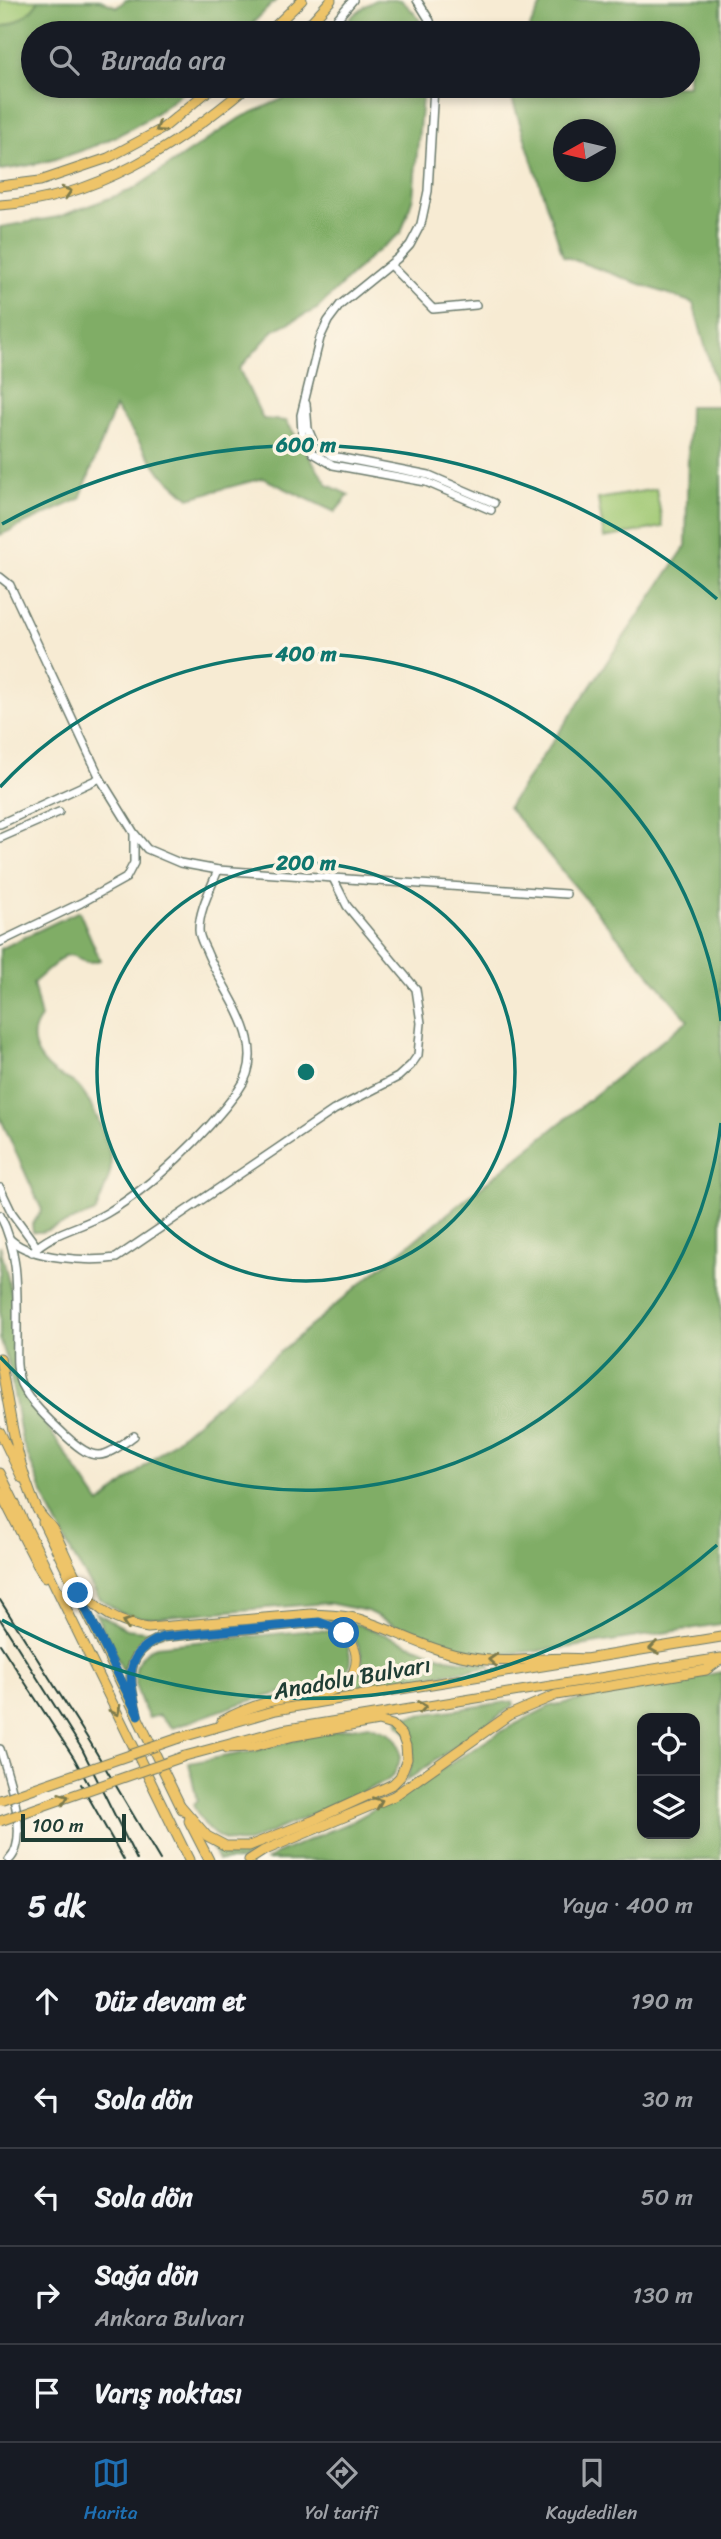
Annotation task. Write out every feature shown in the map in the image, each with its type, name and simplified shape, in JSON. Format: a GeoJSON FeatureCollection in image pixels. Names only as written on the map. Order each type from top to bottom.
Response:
{"type":"FeatureCollection","features":[{"type":"Feature","properties":{"kind":"main road"},"geometry":{"type":"LineString","coordinates":[[280,21],[302,0]]}},
{"type":"Feature","properties":{"kind":"main road"},"geometry":{"type":"LineString","coordinates":[[312,21],[331,0]]}},
{"type":"Feature","properties":{"kind":"main road"},"geometry":{"type":"LineString","coordinates":[[0,186],[40,181],[108,158],[162,129],[199,98]]}},
{"type":"Feature","properties":{"kind":"main road"},"geometry":{"type":"LineString","coordinates":[[0,205],[64,193],[128,171],[175,143],[233,98]]}},
{"type":"Feature","properties":{"kind":"main road"},"geometry":{"type":"LineString","coordinates":[[0,1358],[13,1434],[38,1511],[54,1530],[91,1602],[110,1616],[131,1625],[166,1628],[311,1614],[334,1615],[358,1619],[449,1654],[473,1659],[522,1660],[564,1656],[585,1659]]}},
{"type":"Feature","properties":{"kind":"main road"},"geometry":{"type":"LineString","coordinates":[[0,1432],[209,1860]]}},
{"type":"Feature","properties":{"kind":"main road"},"geometry":{"type":"LineString","coordinates":[[0,1473],[189,1860]]}},
{"type":"Feature","properties":{"kind":"main road"},"geometry":{"type":"LineString","coordinates":[[0,1492],[37,1564],[60,1598]]}},
{"type":"Feature","properties":{"kind":"main road"},"geometry":{"type":"LineString","coordinates":[[138,1715],[131,1682],[131,1666],[141,1649],[163,1637],[319,1622],[339,1629],[352,1643],[356,1658],[355,1668],[351,1677],[338,1688],[244,1708],[209,1728]]}},
{"type":"Feature","properties":{"kind":"main road","name":"Anadolu Bulvarı"},"geometry":{"type":"LineString","coordinates":[[0,1800],[209,1728],[276,1710],[721,1637]]}},
{"type":"Feature","properties":{"kind":"main road"},"geometry":{"type":"LineString","coordinates":[[249,1860],[263,1851],[394,1796],[509,1715],[532,1705],[565,1693],[706,1670],[721,1659]]}},
{"type":"Feature","properties":{"kind":"main road","name":"Anadolu Bulvarı"},"geometry":{"type":"LineString","coordinates":[[0,1821],[186,1756],[282,1730],[721,1659]]}},
{"type":"Feature","properties":{"kind":"main road"},"geometry":{"type":"LineString","coordinates":[[181,1806],[212,1840],[226,1846],[249,1846],[393,1784],[405,1769],[407,1759],[402,1735],[391,1725],[378,1721],[293,1736],[251,1747],[211,1749]]}},
{"type":"Feature","properties":{"kind":"street"},"geometry":{"type":"LineString","coordinates":[[336,21],[353,0]]}},
{"type":"Feature","properties":{"kind":"street"},"geometry":{"type":"LineString","coordinates":[[417,0],[430,21]]}},
{"type":"Feature","properties":{"kind":"street"},"geometry":{"type":"LineString","coordinates":[[433,98],[428,191],[424,212],[410,245],[390,265],[340,305],[328,321],[320,338],[301,415],[302,434],[307,445],[321,459],[333,464],[426,482],[493,507]]}},
{"type":"Feature","properties":{"kind":"street"},"geometry":{"type":"LineString","coordinates":[[390,265],[433,309],[476,305]]}},
{"type":"Feature","properties":{"kind":"street"},"geometry":{"type":"LineString","coordinates":[[0,577],[10,585],[100,778],[134,833],[148,849],[180,863],[218,870],[566,894]]}},
{"type":"Feature","properties":{"kind":"street"},"geometry":{"type":"LineString","coordinates":[[0,824],[100,778]]}},
{"type":"Feature","properties":{"kind":"street"},"geometry":{"type":"LineString","coordinates":[[0,838],[59,812]]}},
{"type":"Feature","properties":{"kind":"street"},"geometry":{"type":"LineString","coordinates":[[0,942],[126,878],[134,863],[134,833]]}},
{"type":"Feature","properties":{"kind":"street"},"geometry":{"type":"LineString","coordinates":[[35,1249],[44,1240],[88,1224],[110,1212],[165,1169],[221,1111],[249,1074],[250,1049],[245,1027],[231,997],[213,969],[199,931],[204,904],[218,870]]}},
{"type":"Feature","properties":{"kind":"street"},"geometry":{"type":"LineString","coordinates":[[11,1240],[22,1250],[35,1249],[76,1260],[117,1258],[334,1111],[398,1077],[411,1065],[418,1055],[420,1041],[421,1023],[416,989],[348,906],[333,878]]}},
{"type":"Feature","properties":{"kind":"street"},"geometry":{"type":"LineString","coordinates":[[0,1188],[35,1249]]}},
{"type":"Feature","properties":{"kind":"street"},"geometry":{"type":"LineString","coordinates":[[0,1215],[11,1240],[17,1271],[17,1365],[21,1384],[44,1415],[82,1451],[94,1457],[106,1455],[134,1436]]}},
{"type":"Feature","properties":{"kind":"street"},"geometry":{"type":"LineString","coordinates":[[0,1749],[19,1826],[14,1855],[9,1860]]}},
{"type":"Feature","properties":{"kind":"green space"},"geometry":{"type":"Polygon","coordinates":[[[0,0],[39,0],[22,18],[0,27],[0,0]]]}},
{"type":"Feature","properties":{"kind":"green space"},"geometry":{"type":"Polygon","coordinates":[[[39,0],[100,0],[117,7],[126,0],[276,0],[255,21],[21,21],[21,98],[176,98],[125,132],[101,143],[51,160],[0,170],[0,27],[22,18],[39,0]]]}},
{"type":"Feature","properties":{"kind":"green space"},"geometry":{"type":"Polygon","coordinates":[[[376,0],[401,0],[420,21],[348,21],[364,6],[376,0]]]}},
{"type":"Feature","properties":{"kind":"green space"},"geometry":{"type":"Polygon","coordinates":[[[524,0],[721,0],[721,402],[693,303],[563,256],[512,98],[700,98],[700,21],[533,21],[542,3],[524,0]]]}},
{"type":"Feature","properties":{"kind":"green space"},"geometry":{"type":"Polygon","coordinates":[[[284,98],[422,98],[413,197],[401,233],[370,257],[317,309],[274,330],[239,369],[263,419],[286,421],[328,485],[349,495],[335,512],[263,478],[189,498],[161,473],[115,407],[80,499],[0,535],[0,227],[58,217],[132,190],[240,118],[284,98]]]}},
{"type":"Feature","properties":{"kind":"green space"},"geometry":{"type":"Polygon","coordinates":[[[689,406],[721,406],[721,1624],[573,1647],[494,1655],[457,1647],[401,1628],[367,1611],[328,1603],[144,1618],[121,1613],[99,1598],[73,1556],[48,1506],[22,1441],[9,1366],[0,1338],[0,1245],[12,1296],[18,1384],[100,1504],[364,1281],[688,1020],[508,807],[686,546],[689,406]]]}},
{"type":"Feature","properties":{"kind":"green space"},"geometry":{"type":"Polygon","coordinates":[[[656,489],[663,527],[604,538],[598,499],[656,489]]]}},
{"type":"Feature","properties":{"kind":"green space"},"geometry":{"type":"Polygon","coordinates":[[[79,911],[100,960],[89,962],[72,955],[64,956],[33,983],[41,1018],[34,1033],[35,1048],[55,1073],[74,1083],[87,1099],[108,1146],[111,1166],[96,1212],[42,1232],[33,1232],[32,1225],[42,1210],[0,1117],[0,949],[79,911]]]}},
{"type":"Feature","properties":{"kind":"green space"},"geometry":{"type":"Polygon","coordinates":[[[95,1612],[126,1629],[165,1633],[138,1646],[123,1671],[95,1612]]]}},
{"type":"Feature","properties":{"kind":"green space"},"geometry":{"type":"Polygon","coordinates":[[[325,1617],[360,1625],[446,1658],[490,1664],[490,1667],[349,1688],[362,1666],[359,1646],[345,1630],[325,1620],[325,1617]]]}},
{"type":"Feature","properties":{"kind":"green space"},"geometry":{"type":"Polygon","coordinates":[[[314,1630],[334,1633],[344,1641],[350,1661],[340,1680],[323,1687],[254,1700],[173,1728],[159,1715],[149,1718],[135,1679],[139,1660],[156,1646],[314,1630]]]}},
{"type":"Feature","properties":{"kind":"green space"},"geometry":{"type":"Polygon","coordinates":[[[721,1672],[721,1860],[267,1860],[353,1821],[500,1732],[550,1706],[721,1672]]]}},
{"type":"Feature","properties":{"kind":"green space"},"geometry":{"type":"Polygon","coordinates":[[[513,1701],[514,1705],[406,1781],[412,1751],[409,1736],[398,1724],[399,1718],[513,1701]]]}},
{"type":"Feature","properties":{"kind":"green space"},"geometry":{"type":"Polygon","coordinates":[[[368,1725],[389,1733],[398,1744],[399,1764],[387,1781],[249,1842],[229,1841],[214,1834],[193,1805],[197,1801],[189,1763],[368,1725]]]}},
{"type":"Feature","properties":{"kind":"green space"},"geometry":{"type":"Polygon","coordinates":[[[210,1845],[227,1851],[253,1848],[254,1851],[241,1860],[218,1860],[210,1845]]]}},
{"type":"Feature","properties":{"kind":"railway"},"geometry":{"type":"LineString","coordinates":[[0,1600],[90,1742],[160,1860]]}},
{"type":"Feature","properties":{"kind":"railway"},"geometry":{"type":"LineString","coordinates":[[0,1619],[82,1749],[137,1860]]}},
{"type":"Feature","properties":{"kind":"railway"},"geometry":{"type":"LineString","coordinates":[[0,1644],[91,1789]]}},
{"type":"Feature","properties":{"kind":"railway"},"geometry":{"type":"LineString","coordinates":[[81,1784],[124,1860]]}},
{"type":"Feature","properties":{"kind":"route"},"geometry":{"type":"LineString","coordinates":[[78,1593],[138,1715],[131,1682],[131,1666],[141,1649],[155,1640],[163,1637],[319,1622],[344,1633]]}}]}
